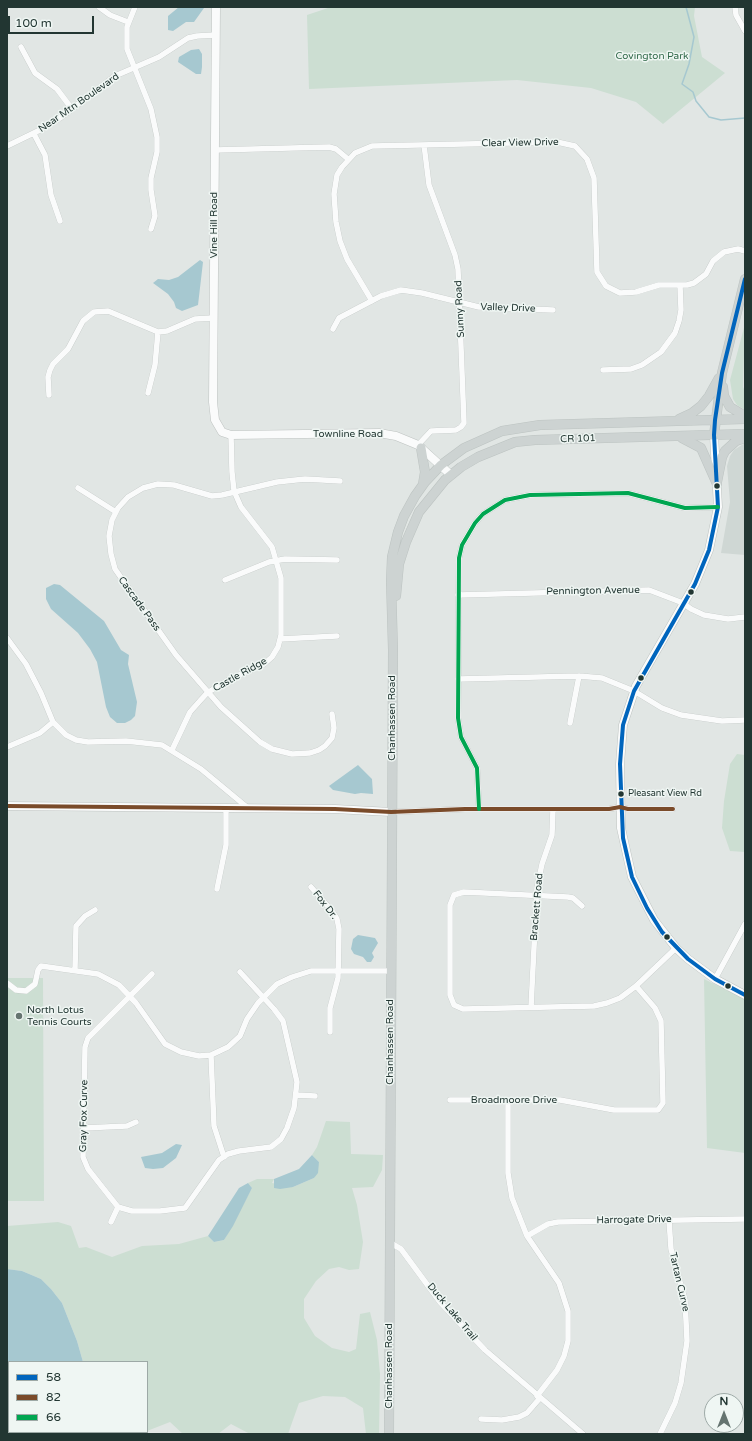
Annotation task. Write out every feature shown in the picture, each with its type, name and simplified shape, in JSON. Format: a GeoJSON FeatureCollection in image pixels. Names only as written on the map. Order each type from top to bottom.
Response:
{"type":"FeatureCollection","features":[{"type":"Feature","properties":{"kind":"main road","name":"CR 101"},"geometry":{"type":"LineString","coordinates":[[393,650],[399,564],[406,542],[419,512],[430,496],[451,475],[478,457],[515,442],[714,435],[722,373],[745,279]]}},
{"type":"Feature","properties":{"kind":"main road","name":"CR 101"},"geometry":{"type":"LineString","coordinates":[[670,421],[683,418],[699,407],[709,396],[722,373]]}},
{"type":"Feature","properties":{"kind":"main road"},"geometry":{"type":"LineString","coordinates":[[722,373],[724,396],[736,412],[745,416]]}},
{"type":"Feature","properties":{"kind":"main road"},"geometry":{"type":"LineString","coordinates":[[715,420],[745,419]]}},
{"type":"Feature","properties":{"kind":"main road","name":"CR 101"},"geometry":{"type":"LineString","coordinates":[[441,465],[476,441],[502,430],[521,426],[715,420]]}},
{"type":"Feature","properties":{"kind":"main road"},"geometry":{"type":"LineString","coordinates":[[714,435],[745,434]]}},
{"type":"Feature","properties":{"kind":"main road"},"geometry":{"type":"LineString","coordinates":[[664,436],[682,438],[701,448],[717,484]]}},
{"type":"Feature","properties":{"kind":"main road"},"geometry":{"type":"LineString","coordinates":[[717,484],[720,466],[725,451],[736,441],[745,438]]}},
{"type":"Feature","properties":{"kind":"main road"},"geometry":{"type":"LineString","coordinates":[[419,446],[425,472],[423,485]]}},
{"type":"Feature","properties":{"kind":"main road"},"geometry":{"type":"LineString","coordinates":[[393,650],[390,581],[392,557],[398,532],[404,516],[423,485],[441,465]]}},
{"type":"Feature","properties":{"kind":"main road","name":"Chanhassen Road"},"geometry":{"type":"LineString","coordinates":[[389,1434],[393,650]]}},
{"type":"Feature","properties":{"kind":"street"},"geometry":{"type":"LineString","coordinates":[[99,7],[110,15],[128,22]]}},
{"type":"Feature","properties":{"kind":"street"},"geometry":{"type":"LineString","coordinates":[[135,7],[128,22],[126,38],[127,49],[151,109],[157,137],[157,152],[151,178],[151,190],[156,216],[152,230]]}},
{"type":"Feature","properties":{"kind":"street","name":"Vine Hill Road"},"geometry":{"type":"LineString","coordinates":[[216,7],[213,412],[222,432],[231,435]]}},
{"type":"Feature","properties":{"kind":"street"},"geometry":{"type":"LineString","coordinates":[[735,7],[738,20],[745,30]]}},
{"type":"Feature","properties":{"kind":"street","name":"Near Mtn Boulevard"},"geometry":{"type":"LineString","coordinates":[[7,146],[34,134],[72,109],[115,76],[159,57],[188,38],[216,35]]}},
{"type":"Feature","properties":{"kind":"street"},"geometry":{"type":"LineString","coordinates":[[21,47],[35,73],[57,89],[72,109]]}},
{"type":"Feature","properties":{"kind":"street"},"geometry":{"type":"LineString","coordinates":[[34,134],[45,155],[51,195],[60,221]]}},
{"type":"Feature","properties":{"kind":"street","name":"Clear View Drive"},"geometry":{"type":"LineString","coordinates":[[348,159],[363,149],[372,146],[557,142],[574,146],[587,159],[591,166],[594,178],[597,272],[606,286],[620,293],[636,292],[659,285],[687,285],[700,279],[713,261],[724,252],[738,249],[745,251]]}},
{"type":"Feature","properties":{"kind":"street","name":"Sunny Road"},"geometry":{"type":"LineString","coordinates":[[419,446],[431,431],[456,430],[462,427],[464,423],[460,304],[455,255],[429,185],[424,145]]}},
{"type":"Feature","properties":{"kind":"street"},"geometry":{"type":"LineString","coordinates":[[215,150],[329,147],[336,149],[348,159],[337,175],[335,184],[336,222],[346,259],[372,301]]}},
{"type":"Feature","properties":{"kind":"street"},"geometry":{"type":"LineString","coordinates":[[603,370],[631,369],[647,362],[661,352],[676,333],[681,310],[680,285]]}},
{"type":"Feature","properties":{"kind":"street","name":"Valley Drive"},"geometry":{"type":"LineString","coordinates":[[333,329],[339,318],[372,301],[391,292],[412,290],[460,304],[498,309],[553,310]]}},
{"type":"Feature","properties":{"kind":"street"},"geometry":{"type":"LineString","coordinates":[[49,395],[48,377],[54,364],[68,349],[83,321],[94,312],[108,311],[158,332],[168,331],[195,318],[213,318]]}},
{"type":"Feature","properties":{"kind":"street"},"geometry":{"type":"LineString","coordinates":[[148,393],[155,365],[158,332]]}},
{"type":"Feature","properties":{"kind":"street","name":"Townline Road"},"geometry":{"type":"LineString","coordinates":[[231,435],[379,434],[403,438],[419,446],[451,475]]}},
{"type":"Feature","properties":{"kind":"street","name":"Castle Ridge"},"geometry":{"type":"LineString","coordinates":[[172,750],[190,712],[208,694],[230,679],[264,664],[272,657],[278,647],[280,639],[282,578],[272,547],[241,508],[234,491],[231,435]]}},
{"type":"Feature","properties":{"kind":"street"},"geometry":{"type":"LineString","coordinates":[[714,435],[718,507],[709,550],[703,568],[634,691],[623,725],[620,745],[620,807],[622,838],[632,877],[654,920],[676,948],[688,960],[715,979],[745,994]]}},
{"type":"Feature","properties":{"kind":"street","name":"Cascade Pass"},"geometry":{"type":"LineString","coordinates":[[332,714],[334,728],[332,738],[325,746],[310,753],[283,753],[260,742],[221,708],[176,655],[115,569],[110,554],[109,536],[116,512],[128,497],[143,488],[158,484],[174,485],[212,496],[277,482],[298,480],[340,481]]}},
{"type":"Feature","properties":{"kind":"street"},"geometry":{"type":"LineString","coordinates":[[78,488],[116,512]]}},
{"type":"Feature","properties":{"kind":"street"},"geometry":{"type":"LineString","coordinates":[[479,809],[477,768],[475,760],[465,745],[458,727],[458,594],[459,558],[468,534],[483,514],[505,500],[530,494],[628,493],[685,508],[718,507]]}},
{"type":"Feature","properties":{"kind":"street"},"geometry":{"type":"LineString","coordinates":[[225,580],[277,561],[307,558],[337,560]]}},
{"type":"Feature","properties":{"kind":"street","name":"Pennington Avenue"},"geometry":{"type":"LineString","coordinates":[[458,594],[635,589],[649,590],[662,593],[683,603],[697,612],[716,618],[728,619],[745,616]]}},
{"type":"Feature","properties":{"kind":"street"},"geometry":{"type":"LineString","coordinates":[[280,639],[337,636]]}},
{"type":"Feature","properties":{"kind":"street"},"geometry":{"type":"LineString","coordinates":[[7,638],[26,664],[41,693],[53,722],[66,734],[76,740],[88,742],[126,741],[147,742],[162,745],[200,769],[248,808]]}},
{"type":"Feature","properties":{"kind":"street"},"geometry":{"type":"LineString","coordinates":[[458,680],[579,676],[602,678],[634,691],[662,708],[681,715],[722,721],[745,720]]}},
{"type":"Feature","properties":{"kind":"street"},"geometry":{"type":"LineString","coordinates":[[570,723],[579,676]]}},
{"type":"Feature","properties":{"kind":"street"},"geometry":{"type":"LineString","coordinates":[[7,747],[40,733],[53,722]]}},
{"type":"Feature","properties":{"kind":"street"},"geometry":{"type":"LineString","coordinates":[[7,806],[335,808],[391,812],[479,809],[609,809],[620,807],[628,809],[673,809]]}},
{"type":"Feature","properties":{"kind":"street"},"geometry":{"type":"LineString","coordinates":[[217,889],[226,845],[226,808]]}},
{"type":"Feature","properties":{"kind":"street","name":"Brackett Road"},"geometry":{"type":"LineString","coordinates":[[531,1008],[539,876],[552,835],[553,809]]}},
{"type":"Feature","properties":{"kind":"street","name":"Fox Dr."},"geometry":{"type":"LineString","coordinates":[[311,887],[337,919],[338,978],[330,1008],[330,1032]]}},
{"type":"Feature","properties":{"kind":"street"},"geometry":{"type":"LineString","coordinates":[[582,906],[574,898],[537,895],[464,892],[454,896],[450,905],[450,995],[454,1005],[463,1008],[594,1006],[620,998],[636,986],[676,948]]}},
{"type":"Feature","properties":{"kind":"street"},"geometry":{"type":"LineString","coordinates":[[75,970],[76,926],[85,916],[95,910]]}},
{"type":"Feature","properties":{"kind":"street"},"geometry":{"type":"LineString","coordinates":[[715,979],[745,924]]}},
{"type":"Feature","properties":{"kind":"street"},"geometry":{"type":"LineString","coordinates":[[7,983],[16,990],[26,991],[35,984],[38,970],[41,966],[98,974],[119,985],[130,997],[165,1044],[181,1052],[199,1056],[211,1055],[228,1047],[240,1036],[247,1019],[263,997],[278,984],[292,977],[311,971],[391,971]]}},
{"type":"Feature","properties":{"kind":"street"},"geometry":{"type":"LineString","coordinates":[[111,1222],[118,1207],[132,1211],[160,1211],[185,1208],[211,1170],[224,1157],[239,1151],[271,1147],[281,1139],[287,1128],[297,1095],[297,1082],[283,1021],[240,972]]}},
{"type":"Feature","properties":{"kind":"street","name":"Gray Fox Curve"},"geometry":{"type":"LineString","coordinates":[[118,1207],[88,1169],[83,1158],[85,1047],[88,1038],[152,974]]}},
{"type":"Feature","properties":{"kind":"street","name":"Broadmoore Drive"},"geometry":{"type":"LineString","coordinates":[[450,1100],[560,1100],[614,1110],[658,1110],[663,1103],[661,1021],[655,1008],[636,986]]}},
{"type":"Feature","properties":{"kind":"street"},"geometry":{"type":"LineString","coordinates":[[211,1055],[214,1126],[224,1157]]}},
{"type":"Feature","properties":{"kind":"street"},"geometry":{"type":"LineString","coordinates":[[297,1095],[316,1096]]}},
{"type":"Feature","properties":{"kind":"street"},"geometry":{"type":"LineString","coordinates":[[481,1419],[502,1420],[519,1417],[527,1413],[539,1397],[560,1363],[568,1341],[568,1311],[559,1283],[527,1236],[516,1210],[510,1186],[508,1162],[508,1101]]}},
{"type":"Feature","properties":{"kind":"street"},"geometry":{"type":"LineString","coordinates":[[84,1128],[127,1126],[136,1122]]}},
{"type":"Feature","properties":{"kind":"street","name":"Tartan Curve"},"geometry":{"type":"LineString","coordinates":[[660,1434],[675,1403],[681,1383],[688,1341],[685,1300],[671,1249],[669,1220]]}},
{"type":"Feature","properties":{"kind":"street","name":"Harrogate Drive"},"geometry":{"type":"LineString","coordinates":[[527,1236],[548,1224],[558,1222],[745,1220]]}},
{"type":"Feature","properties":{"kind":"street","name":"Duck Lake Trail"},"geometry":{"type":"LineString","coordinates":[[389,1242],[401,1249],[462,1327],[498,1363],[583,1434]]}},
{"type":"Feature","properties":{"kind":"shaded area"},"geometry":{"type":"Polygon","coordinates":[[[745,443],[745,555],[721,553],[730,502],[727,466],[730,456],[734,450],[745,443]]]}},
{"type":"Feature","properties":{"kind":"green space","name":"Covington Park"},"geometry":{"type":"Polygon","coordinates":[[[331,7],[695,7],[694,16],[702,57],[725,73],[663,124],[636,102],[591,88],[517,80],[309,89],[307,15],[331,7]]]}},
{"type":"Feature","properties":{"kind":"green space"},"geometry":{"type":"Polygon","coordinates":[[[745,324],[743,387],[745,391],[745,410],[737,405],[733,399],[730,380],[745,324]]]}},
{"type":"Feature","properties":{"kind":"green space"},"geometry":{"type":"Polygon","coordinates":[[[737,754],[745,755],[745,852],[730,851],[722,828],[724,801],[730,764],[737,754]]]}},
{"type":"Feature","properties":{"kind":"green space"},"geometry":{"type":"Polygon","coordinates":[[[7,978],[43,978],[44,1201],[7,1201],[7,978]]]}},
{"type":"Feature","properties":{"kind":"green space"},"geometry":{"type":"Polygon","coordinates":[[[704,979],[745,999],[745,1153],[707,1148],[704,979]]]}},
{"type":"Feature","properties":{"kind":"green space"},"geometry":{"type":"Polygon","coordinates":[[[326,1121],[350,1122],[351,1154],[383,1155],[382,1170],[373,1187],[352,1188],[357,1205],[363,1242],[359,1269],[349,1270],[339,1267],[329,1269],[316,1281],[304,1299],[304,1318],[315,1336],[332,1348],[349,1352],[356,1349],[360,1314],[370,1312],[377,1340],[380,1374],[379,1434],[366,1434],[363,1408],[345,1397],[323,1396],[299,1403],[288,1434],[250,1434],[231,1424],[218,1434],[183,1434],[170,1422],[148,1431],[148,1361],[83,1361],[77,1341],[62,1303],[51,1289],[41,1279],[22,1271],[7,1269],[7,1226],[58,1222],[71,1226],[79,1248],[86,1247],[112,1257],[142,1246],[179,1244],[208,1236],[214,1242],[224,1240],[252,1188],[248,1183],[257,1179],[274,1179],[272,1183],[293,1187],[314,1178],[319,1162],[312,1155],[317,1147],[326,1121]]]}},
{"type":"Feature","properties":{"kind":"green space"},"geometry":{"type":"Polygon","coordinates":[[[50,1433],[141,1433],[138,1434],[50,1433]]]}},
{"type":"Feature","properties":{"kind":"water"},"geometry":{"type":"Polygon","coordinates":[[[179,7],[204,8],[194,22],[186,22],[173,31],[168,30],[168,16],[179,7]]]}},
{"type":"Feature","properties":{"kind":"water"},"geometry":{"type":"Polygon","coordinates":[[[199,49],[202,54],[202,67],[201,74],[196,74],[178,62],[179,57],[191,50],[199,49]]]}},
{"type":"Feature","properties":{"kind":"water"},"geometry":{"type":"Polygon","coordinates":[[[200,260],[203,262],[198,305],[182,311],[176,308],[174,302],[168,294],[153,283],[158,279],[169,280],[178,277],[200,260]]]}},
{"type":"Feature","properties":{"kind":"water"},"geometry":{"type":"Polygon","coordinates":[[[54,584],[60,585],[104,621],[121,650],[129,655],[128,664],[137,702],[135,716],[131,720],[125,723],[117,723],[110,717],[106,707],[97,662],[90,649],[78,633],[51,609],[46,599],[46,588],[54,584]]]}},
{"type":"Feature","properties":{"kind":"water"},"geometry":{"type":"Polygon","coordinates":[[[358,765],[372,779],[373,794],[355,794],[333,790],[329,786],[358,765]]]}},
{"type":"Feature","properties":{"kind":"water"},"geometry":{"type":"Polygon","coordinates":[[[358,935],[375,938],[378,943],[372,953],[374,957],[371,962],[367,962],[363,957],[354,954],[351,949],[353,939],[358,935]]]}},
{"type":"Feature","properties":{"kind":"water"},"geometry":{"type":"Polygon","coordinates":[[[176,1144],[182,1145],[176,1158],[163,1168],[145,1168],[141,1157],[162,1153],[176,1144]]]}},
{"type":"Feature","properties":{"kind":"water"},"geometry":{"type":"Polygon","coordinates":[[[312,1155],[319,1162],[318,1173],[314,1178],[293,1187],[280,1189],[274,1188],[274,1179],[299,1169],[312,1155]]]}},
{"type":"Feature","properties":{"kind":"water"},"geometry":{"type":"Polygon","coordinates":[[[248,1183],[252,1188],[233,1226],[224,1240],[214,1242],[208,1236],[239,1188],[248,1183]]]}},
{"type":"Feature","properties":{"kind":"water"},"geometry":{"type":"Polygon","coordinates":[[[7,1269],[22,1271],[41,1279],[51,1289],[62,1303],[77,1341],[83,1361],[8,1361],[8,1433],[50,1433],[7,1434],[7,1269]]]}},
{"type":"Feature","properties":{"kind":"waterway"},"geometry":{"type":"LineString","coordinates":[[686,7],[694,37],[689,64],[682,84],[693,92],[696,101],[709,117],[721,120],[745,118]]}},
{"type":"Feature","properties":{"kind":"transit line","name":"58"},"geometry":{"type":"LineString","coordinates":[[745,279],[722,373],[715,420],[714,435],[718,507],[709,550],[695,584],[634,691],[623,725],[620,764],[623,838],[632,877],[647,908],[662,932],[688,959],[715,979],[745,995]]}},
{"type":"Feature","properties":{"kind":"transit line","name":"66"},"geometry":{"type":"LineString","coordinates":[[479,809],[477,768],[461,737],[458,718],[459,558],[462,545],[475,523],[483,514],[505,500],[530,495],[628,493],[685,508],[718,507]]}},
{"type":"Feature","properties":{"kind":"transit line","name":"82"},"geometry":{"type":"LineString","coordinates":[[7,806],[335,809],[391,812],[465,809],[609,809],[620,807],[628,809],[673,809]]}},
{"type":"Feature","properties":{"kind":"place","name":"Pleasant View Rd"},"geometry":{"type":"Point","coordinates":[621,794]}},
{"type":"Feature","properties":{"kind":"place","name":"North Lotus Tennis Courts"},"geometry":{"type":"Point","coordinates":[19,1016]}}]}
